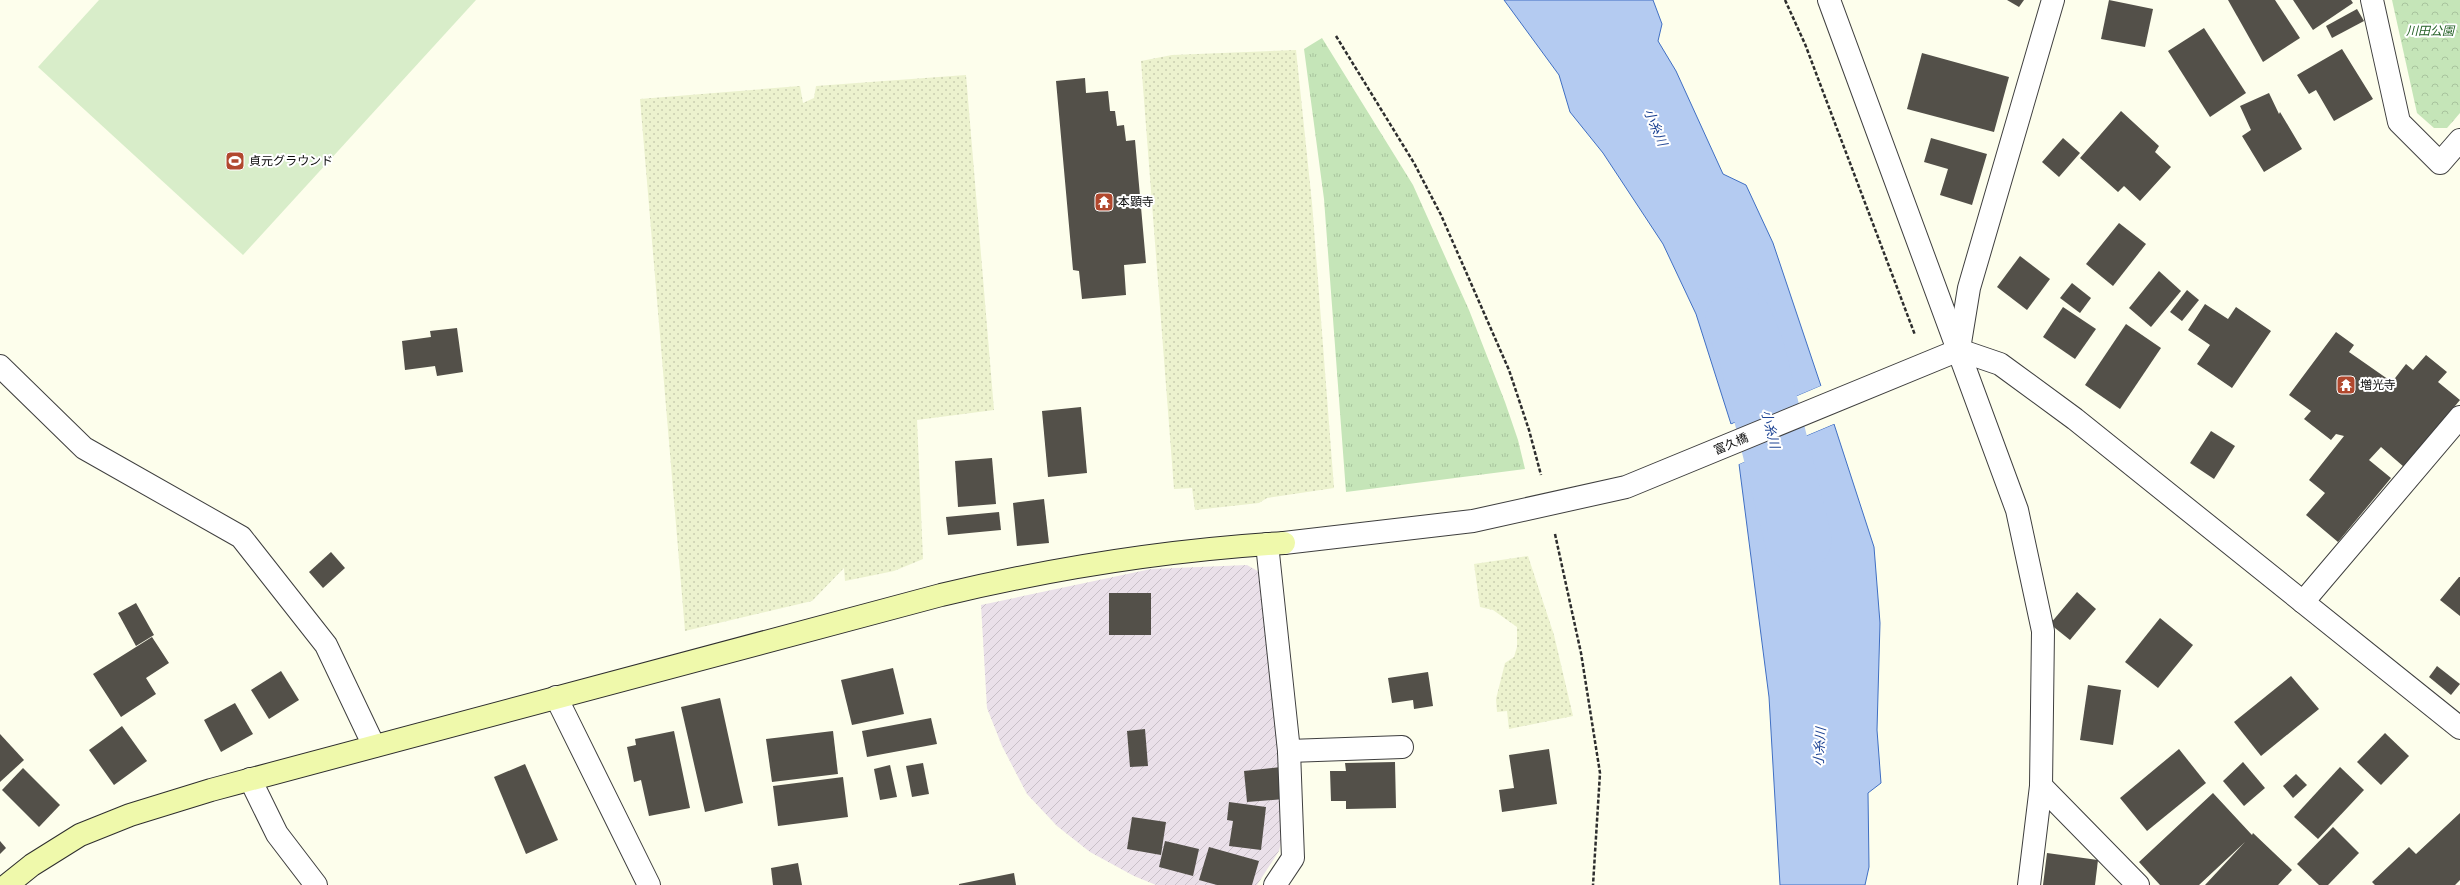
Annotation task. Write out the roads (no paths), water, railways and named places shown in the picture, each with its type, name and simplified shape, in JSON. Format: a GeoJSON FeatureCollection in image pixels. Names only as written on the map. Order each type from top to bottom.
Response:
{"type":"FeatureCollection","features":[{"type":"Feature","properties":{"kind":"street"},"geometry":{"type":"LineString","coordinates":[[1829,0],[2017,510],[2043,631],[2041,786],[2029,885]]}},
{"type":"Feature","properties":{"kind":"street"},"geometry":{"type":"LineString","coordinates":[[1958,350],[1969,288],[2053,0]]}},
{"type":"Feature","properties":{"kind":"street"},"geometry":{"type":"LineString","coordinates":[[2372,0],[2399,122],[2440,163],[2460,140]]}},
{"type":"Feature","properties":{"kind":"street"},"geometry":{"type":"LineString","coordinates":[[1958,350],[2000,364],[2075,418],[2460,728]]}},
{"type":"Feature","properties":{"kind":"street","name":"富久橋"},"geometry":{"type":"LineString","coordinates":[[1275,544],[1473,521],[1551,505],[1626,487],[1958,350]]}},
{"type":"Feature","properties":{"kind":"street"},"geometry":{"type":"LineString","coordinates":[[0,366],[84,448],[241,537],[326,645],[374,746]]}},
{"type":"Feature","properties":{"kind":"street"},"geometry":{"type":"LineString","coordinates":[[2303,602],[2460,417]]}},
{"type":"Feature","properties":{"kind":"street"},"geometry":{"type":"LineString","coordinates":[[7,885],[32,865],[80,835],[130,814],[250,779],[1000,581],[1113,561],[1275,544],[1289,751],[1293,858],[1275,885]]}},
{"type":"Feature","properties":{"kind":"street"},"geometry":{"type":"LineString","coordinates":[[556,697],[650,885]]}},
{"type":"Feature","properties":{"kind":"street"},"geometry":{"type":"LineString","coordinates":[[1289,751],[1402,747]]}},
{"type":"Feature","properties":{"kind":"street"},"geometry":{"type":"LineString","coordinates":[[250,779],[277,834],[316,885]]}},
{"type":"Feature","properties":{"kind":"street"},"geometry":{"type":"LineString","coordinates":[[2041,786],[2138,885]]}},
{"type":"Feature","properties":{"kind":"water"},"geometry":{"type":"Polygon","coordinates":[[[1504,0],[1653,0],[1662,24],[1658,41],[1676,71],[1723,174],[1746,185],[1773,243],[1821,386],[1731,424],[1696,314],[1663,244],[1603,153],[1570,112],[1559,75],[1504,0]]]}},
{"type":"Feature","properties":{"kind":"water"},"geometry":{"type":"Polygon","coordinates":[[[1834,424],[1874,547],[1880,623],[1877,730],[1881,783],[1868,793],[1869,867],[1865,885],[1780,885],[1769,697],[1739,464],[1834,424]]]}},
{"type":"Feature","properties":{"kind":"waterway","name":"小糸川"},"geometry":{"type":"LineString","coordinates":[[1739,321],[1751,350],[1798,539]]}},
{"type":"Feature","properties":{"kind":"place","name":"貞元グラウンド"},"geometry":{"type":"Point","coordinates":[235,161]}},
{"type":"Feature","properties":{"kind":"place","name":"本顕寺"},"geometry":{"type":"Point","coordinates":[1104,202]}},
{"type":"Feature","properties":{"kind":"place","name":"増光寺"},"geometry":{"type":"Point","coordinates":[2346,385]}},
{"type":"Feature","properties":{"kind":"park label","name":"川田公園"},"geometry":{"type":"Point","coordinates":[2430,31]}}]}
